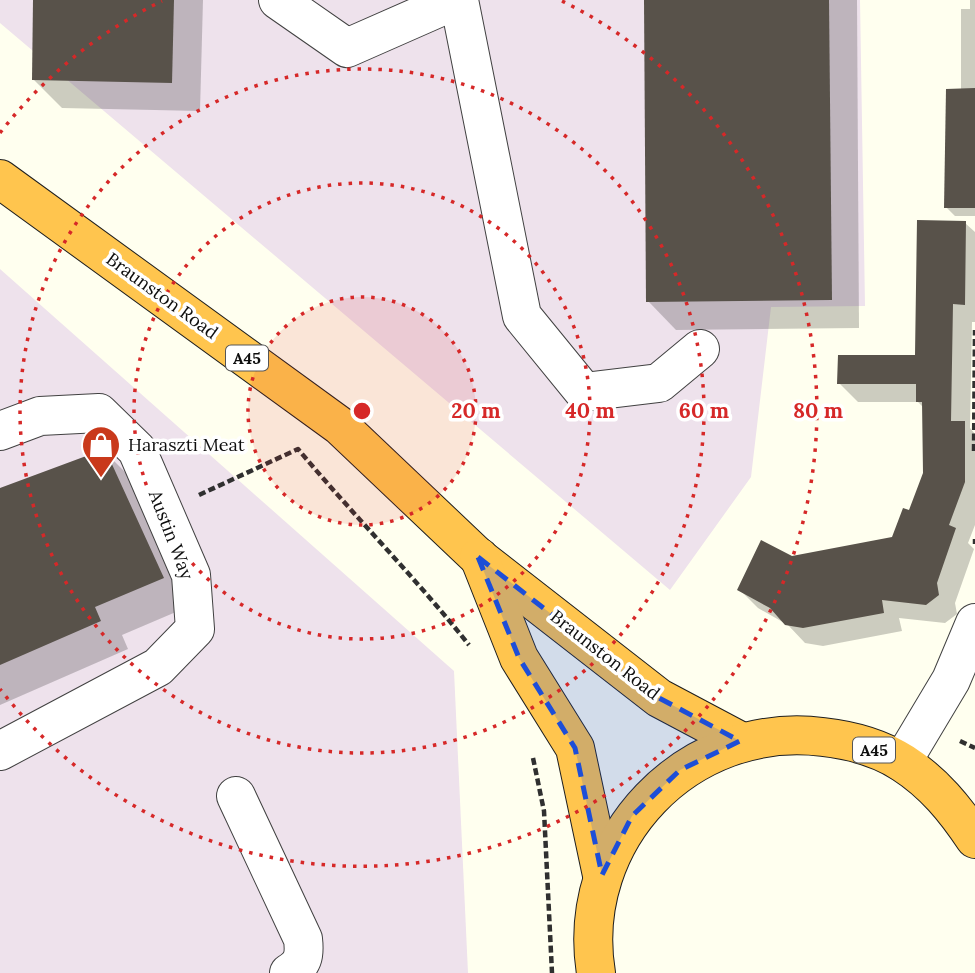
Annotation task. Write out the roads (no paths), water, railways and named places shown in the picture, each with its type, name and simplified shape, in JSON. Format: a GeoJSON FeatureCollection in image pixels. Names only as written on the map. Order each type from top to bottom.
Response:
{"type":"FeatureCollection","features":[{"type":"Feature","properties":{"kind":"highway","name":"Braunston Road"},"geometry":{"type":"LineString","coordinates":[[0,178],[340,426],[478,557],[659,698],[740,741]]}},
{"type":"Feature","properties":{"kind":"highway","name":"Braunston Road"},"geometry":{"type":"LineString","coordinates":[[478,557],[519,658],[575,748],[602,875]]}},
{"type":"Feature","properties":{"kind":"highway","name":"A45"},"geometry":{"type":"LineString","coordinates":[[740,741],[795,733],[850,740],[902,762],[949,800],[975,839]]}},
{"type":"Feature","properties":{"kind":"highway"},"geometry":{"type":"LineString","coordinates":[[602,875],[632,816],[680,770],[740,741]]}},
{"type":"Feature","properties":{"kind":"highway","name":"A45"},"geometry":{"type":"LineString","coordinates":[[596,973],[593,953],[594,914],[602,875]]}},
{"type":"Feature","properties":{"kind":"street"},"geometry":{"type":"LineString","coordinates":[[278,0],[347,48],[457,0],[522,316],[584,392],[659,383],[700,349]]}},
{"type":"Feature","properties":{"kind":"street","name":"Austin Way"},"geometry":{"type":"LineString","coordinates":[[0,431],[40,416],[99,413],[137,450],[191,575],[195,629],[158,667],[0,751]]}},
{"type":"Feature","properties":{"kind":"street"},"geometry":{"type":"LineString","coordinates":[[902,762],[951,680],[975,624]]}},
{"type":"Feature","properties":{"kind":"street"},"geometry":{"type":"LineString","coordinates":[[236,796],[303,939],[305,953],[300,965],[289,973]]}},
{"type":"Feature","properties":{"kind":"place","name":"Haraszti Meat"},"geometry":{"type":"Point","coordinates":[101,479]}}]}
